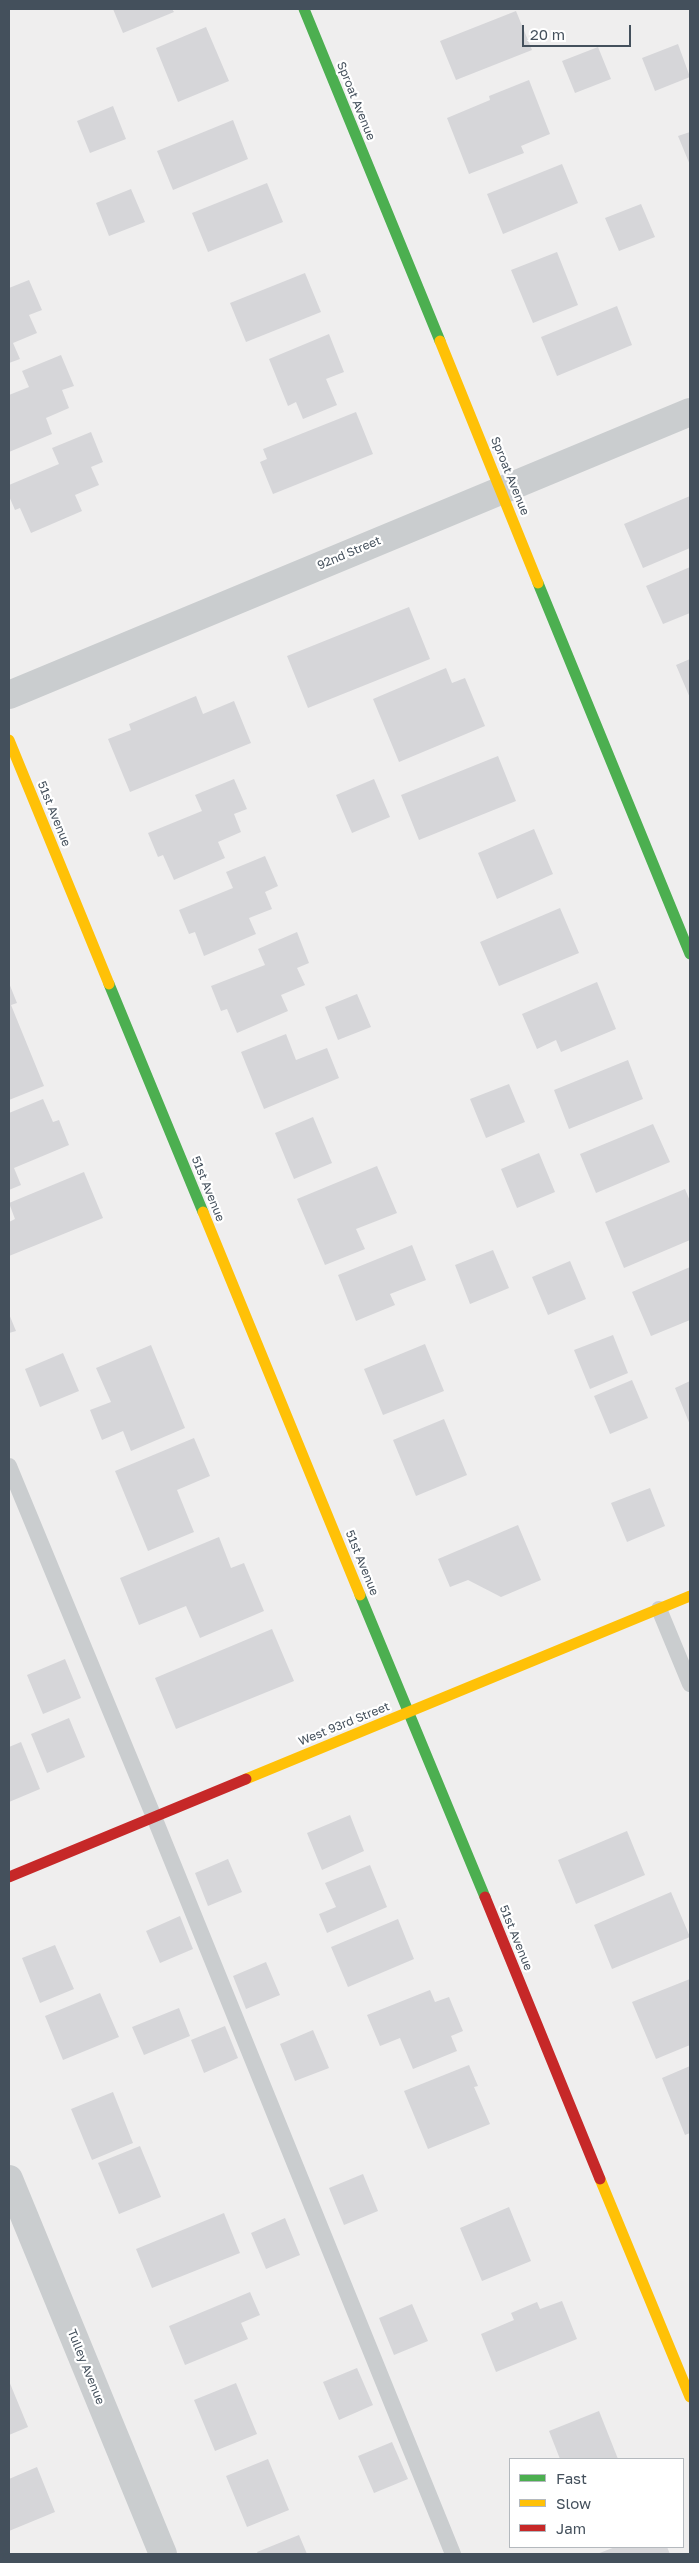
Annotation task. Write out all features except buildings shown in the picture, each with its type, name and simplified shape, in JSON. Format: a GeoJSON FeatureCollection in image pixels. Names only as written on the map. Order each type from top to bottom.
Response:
{"type":"FeatureCollection","features":[{"type":"Feature","properties":{"kind":"street","name":"Sproat Avenue"},"geometry":{"type":"LineString","coordinates":[[304,9],[690,954]]}},
{"type":"Feature","properties":{"kind":"street","name":"92nd Street"},"geometry":{"type":"LineString","coordinates":[[9,695],[690,412]]}},
{"type":"Feature","properties":{"kind":"street","name":"51st Avenue"},"geometry":{"type":"LineString","coordinates":[[9,740],[690,2397]]}},
{"type":"Feature","properties":{"kind":"street","name":"West 93rd Street"},"geometry":{"type":"LineString","coordinates":[[9,1877],[690,1596]]}},
{"type":"Feature","properties":{"kind":"street","name":"Tulley Avenue"},"geometry":{"type":"LineString","coordinates":[[9,2179],[163,2554]]}},
{"type":"Feature","properties":{"kind":"lane"},"geometry":{"type":"LineString","coordinates":[[9,1466],[154,1817],[453,2554]]}},
{"type":"Feature","properties":{"kind":"lane"},"geometry":{"type":"LineString","coordinates":[[659,1609],[690,1684]]}},
{"type":"Feature","properties":{"kind":"traffic: fast"},"geometry":{"type":"LineString","coordinates":[[304,9],[440,341]]}},
{"type":"Feature","properties":{"kind":"traffic: fast"},"geometry":{"type":"LineString","coordinates":[[538,583],[690,954]]}},
{"type":"Feature","properties":{"kind":"traffic: fast"},"geometry":{"type":"LineString","coordinates":[[109,984],[203,1212]]}},
{"type":"Feature","properties":{"kind":"traffic: fast"},"geometry":{"type":"LineString","coordinates":[[360,1595],[485,1897]]}},
{"type":"Feature","properties":{"kind":"traffic: slow"},"geometry":{"type":"LineString","coordinates":[[440,341],[538,583]]}},
{"type":"Feature","properties":{"kind":"traffic: slow"},"geometry":{"type":"LineString","coordinates":[[9,740],[109,984]]}},
{"type":"Feature","properties":{"kind":"traffic: slow"},"geometry":{"type":"LineString","coordinates":[[203,1212],[360,1595]]}},
{"type":"Feature","properties":{"kind":"traffic: slow"},"geometry":{"type":"LineString","coordinates":[[246,1779],[690,1596]]}},
{"type":"Feature","properties":{"kind":"traffic: slow"},"geometry":{"type":"LineString","coordinates":[[600,2179],[690,2397]]}},
{"type":"Feature","properties":{"kind":"traffic: jam"},"geometry":{"type":"LineString","coordinates":[[9,1877],[246,1779]]}},
{"type":"Feature","properties":{"kind":"traffic: jam"},"geometry":{"type":"LineString","coordinates":[[485,1897],[600,2179]]}}]}
